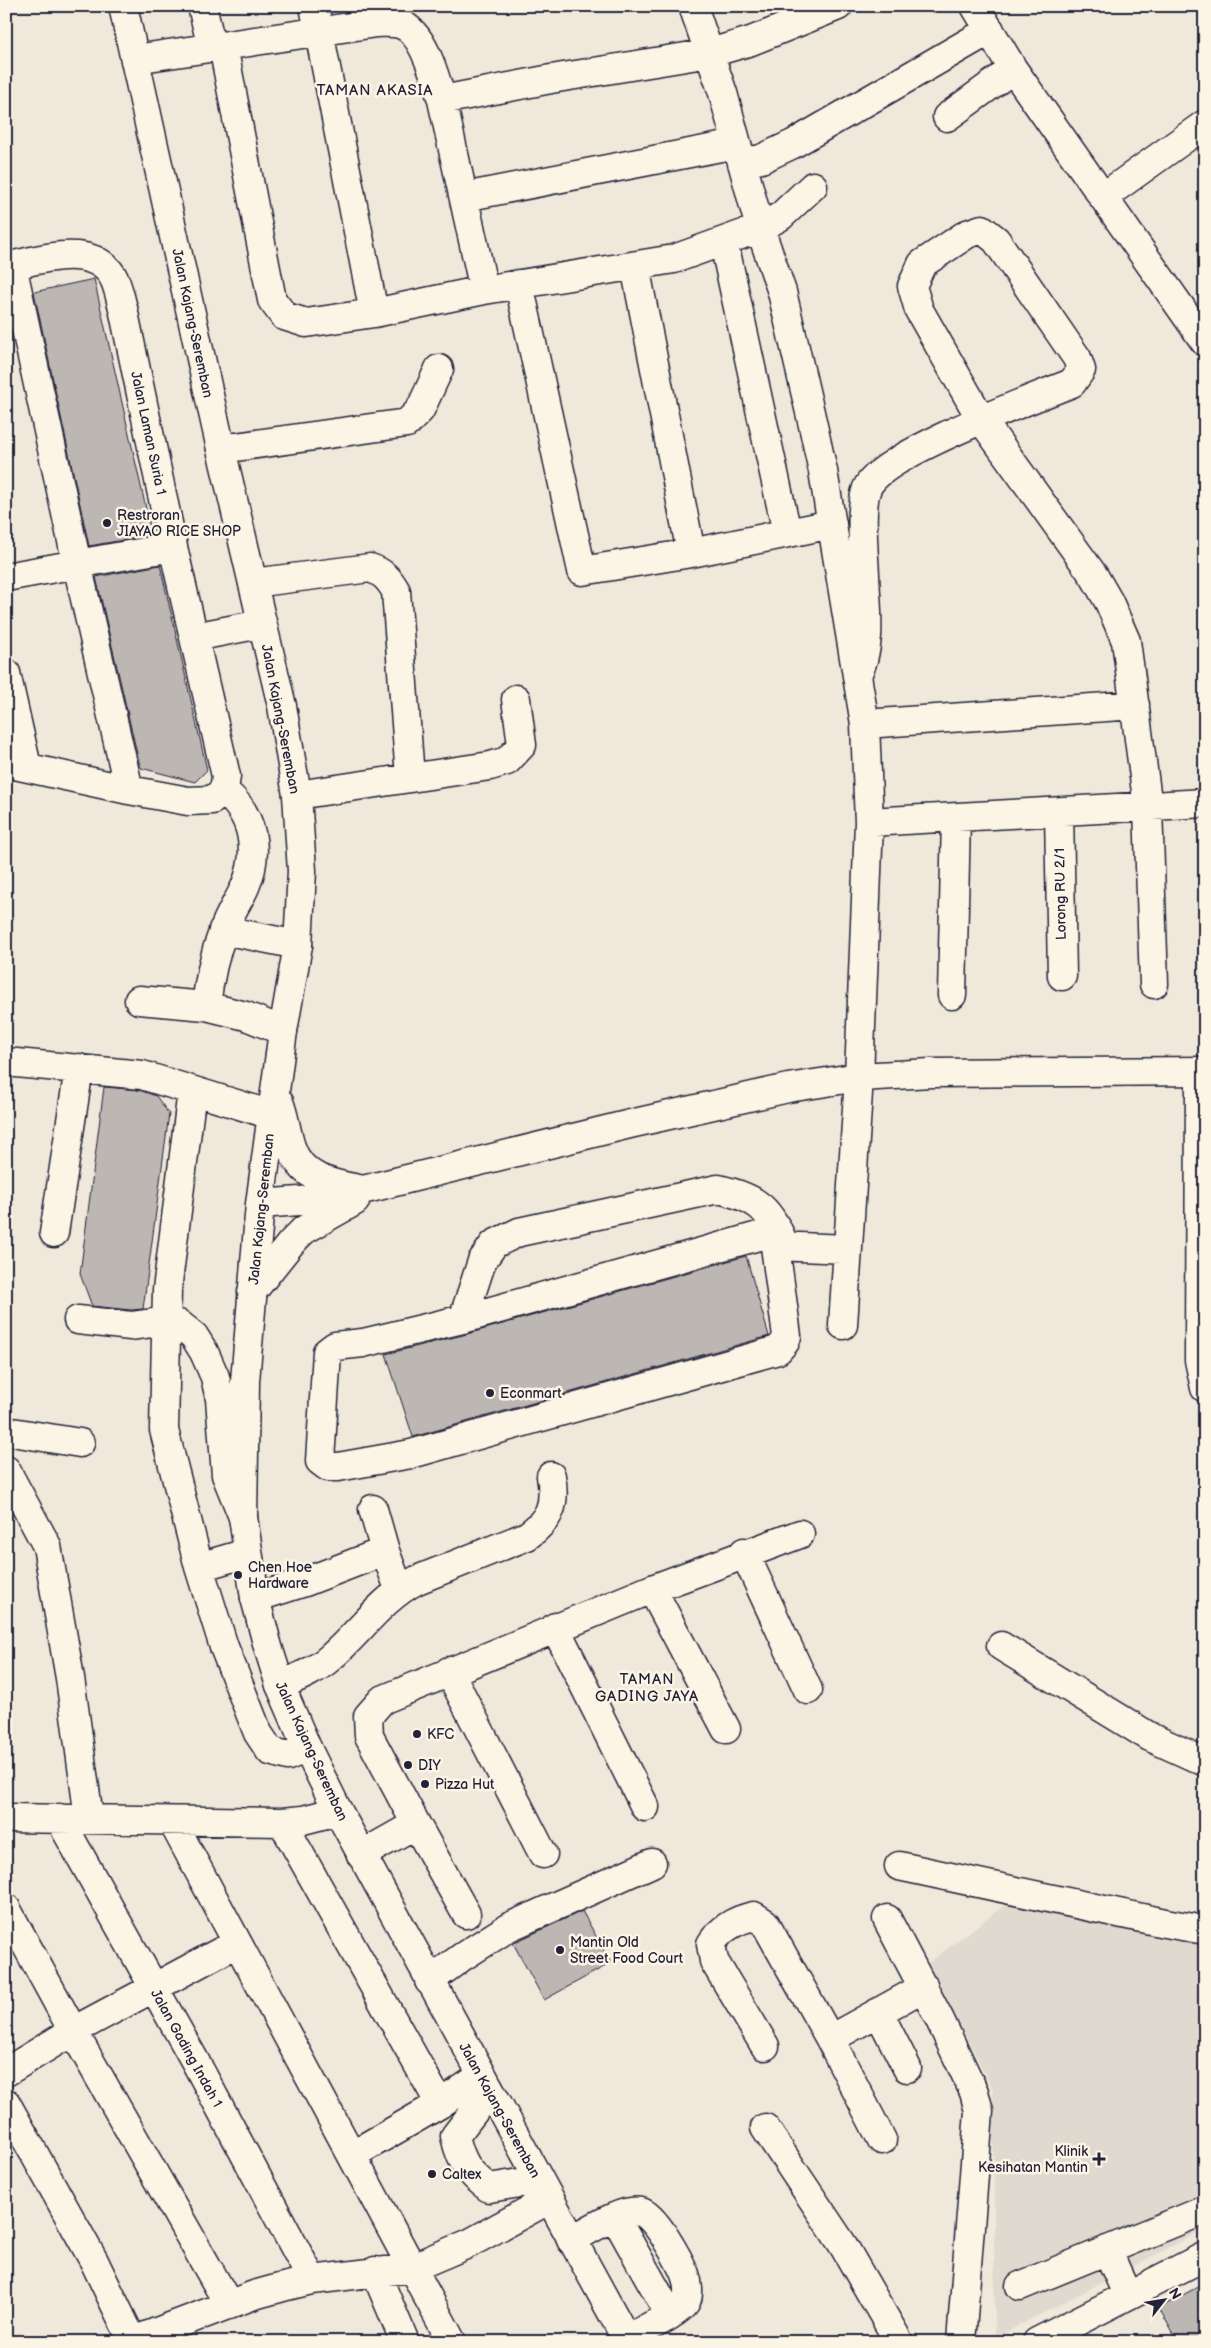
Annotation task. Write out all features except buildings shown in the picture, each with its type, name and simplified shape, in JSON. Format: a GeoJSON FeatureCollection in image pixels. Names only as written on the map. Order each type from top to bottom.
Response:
{"type":"FeatureCollection","features":[{"type":"Feature","properties":{"kind":"street","name":"Jalan Kajang-Seremban"},"geometry":{"type":"LineString","coordinates":[[123,6],[220,449],[282,706],[297,794],[302,871],[298,945],[283,1030],[260,1204],[245,1381],[243,1517],[255,1598],[280,1685],[307,1748],[429,1981],[626,2341]]}},
{"type":"Feature","properties":{"kind":"street"},"geometry":{"type":"LineString","coordinates":[[202,6],[218,47],[272,300],[284,316],[306,323],[374,312],[484,290],[674,260],[724,243],[760,228],[781,216],[813,186]]}},
{"type":"Feature","properties":{"kind":"street"},"geometry":{"type":"LineString","coordinates":[[693,6],[710,53],[760,228],[782,292],[812,421],[832,524],[865,724],[869,822],[859,1077],[843,1325]]}},
{"type":"Feature","properties":{"kind":"street"},"geometry":{"type":"LineString","coordinates":[[442,100],[551,79],[710,53],[751,41],[838,6]]}},
{"type":"Feature","properties":{"kind":"street"},"geometry":{"type":"LineString","coordinates":[[975,6],[1013,69],[1205,342]]}},
{"type":"Feature","properties":{"kind":"street"},"geometry":{"type":"LineString","coordinates":[[135,59],[218,47],[316,18],[376,23],[399,15],[416,37],[433,66],[484,290]]}},
{"type":"Feature","properties":{"kind":"street"},"geometry":{"type":"LineString","coordinates":[[316,18],[374,312]]}},
{"type":"Feature","properties":{"kind":"street"},"geometry":{"type":"LineString","coordinates":[[464,197],[739,154],[761,159],[793,144],[990,30]]}},
{"type":"Feature","properties":{"kind":"street"},"geometry":{"type":"LineString","coordinates":[[947,117],[1013,69]]}},
{"type":"Feature","properties":{"kind":"street"},"geometry":{"type":"LineString","coordinates":[[1103,197],[1205,124]]}},
{"type":"Feature","properties":{"kind":"street"},"geometry":{"type":"LineString","coordinates":[[857,676],[864,662],[868,639],[862,523],[867,487],[887,466],[981,419],[1072,383],[1081,370],[1077,358],[996,240],[982,229],[967,234],[922,264],[912,286],[919,310],[981,419],[1094,576],[1109,602],[1126,641],[1148,807],[1154,984]]}},
{"type":"Feature","properties":{"kind":"street"},"geometry":{"type":"LineString","coordinates":[[724,243],[787,533]]}},
{"type":"Feature","properties":{"kind":"street","name":"Jalan Laman Suria 1"},"geometry":{"type":"LineString","coordinates":[[9,266],[65,256],[94,258],[112,274],[124,308],[173,547],[226,776],[224,791]]}},
{"type":"Feature","properties":{"kind":"street"},"geometry":{"type":"LineString","coordinates":[[9,266],[128,790]]}},
{"type":"Feature","properties":{"kind":"street"},"geometry":{"type":"LineString","coordinates":[[635,266],[691,553]]}},
{"type":"Feature","properties":{"kind":"street"},"geometry":{"type":"LineString","coordinates":[[520,284],[582,571],[691,553],[832,524]]}},
{"type":"Feature","properties":{"kind":"street"},"geometry":{"type":"LineString","coordinates":[[220,449],[407,423],[420,410],[439,370]]}},
{"type":"Feature","properties":{"kind":"street"},"geometry":{"type":"LineString","coordinates":[[6,576],[173,547]]}},
{"type":"Feature","properties":{"kind":"street"},"geometry":{"type":"LineString","coordinates":[[253,583],[370,568],[378,570],[388,578],[396,590],[410,777]]}},
{"type":"Feature","properties":{"kind":"street"},"geometry":{"type":"LineString","coordinates":[[194,637],[261,624]]}},
{"type":"Feature","properties":{"kind":"street"},"geometry":{"type":"LineString","coordinates":[[6,673],[16,765],[128,790],[188,801],[212,800],[224,791],[242,809],[250,826],[253,846],[252,864],[246,885],[223,930],[210,967],[206,1006]]}},
{"type":"Feature","properties":{"kind":"street"},"geometry":{"type":"LineString","coordinates":[[297,794],[490,766],[507,761],[522,745],[516,699]]}},
{"type":"Feature","properties":{"kind":"street"},"geometry":{"type":"LineString","coordinates":[[865,724],[1135,705]]}},
{"type":"Feature","properties":{"kind":"street"},"geometry":{"type":"LineString","coordinates":[[869,822],[1205,803]]}},
{"type":"Feature","properties":{"kind":"street","name":"Lorong RU 2/1"},"geometry":{"type":"LineString","coordinates":[[1059,812],[1062,976]]}},
{"type":"Feature","properties":{"kind":"street"},"geometry":{"type":"LineString","coordinates":[[952,994],[956,818]]}},
{"type":"Feature","properties":{"kind":"street"},"geometry":{"type":"LineString","coordinates":[[223,930],[298,945]]}},
{"type":"Feature","properties":{"kind":"street"},"geometry":{"type":"LineString","coordinates":[[139,1000],[206,1006],[246,1016],[283,1030]]}},
{"type":"Feature","properties":{"kind":"street"},"geometry":{"type":"LineString","coordinates":[[6,1062],[142,1075],[192,1091],[274,1105],[284,1113],[291,1148],[299,1163],[311,1176],[323,1181],[368,1190]]}},
{"type":"Feature","properties":{"kind":"street"},"geometry":{"type":"LineString","coordinates":[[54,1233],[79,1068]]}},
{"type":"Feature","properties":{"kind":"street"},"geometry":{"type":"LineString","coordinates":[[260,1204],[326,1199],[630,1124],[788,1088],[859,1077],[950,1073],[1202,1071],[1199,1360],[1205,1388]]}},
{"type":"Feature","properties":{"kind":"street"},"geometry":{"type":"LineString","coordinates":[[192,1091],[167,1290],[164,1430],[199,1567],[224,1648],[258,1734],[270,1751],[288,1756],[307,1748]]}},
{"type":"Feature","properties":{"kind":"street"},"geometry":{"type":"LineString","coordinates":[[464,1318],[482,1261],[494,1244],[528,1230],[718,1189],[735,1193],[763,1207],[774,1222],[780,1246],[787,1336],[785,1342],[778,1350],[412,1454],[338,1467],[328,1466],[320,1461],[327,1352],[330,1348],[464,1318],[762,1235],[770,1237],[780,1246],[848,1249]]}},
{"type":"Feature","properties":{"kind":"street"},"geometry":{"type":"LineString","coordinates":[[252,1292],[291,1243],[304,1230],[349,1205],[368,1190]]}},
{"type":"Feature","properties":{"kind":"street"},"geometry":{"type":"LineString","coordinates":[[78,1320],[131,1326],[167,1321],[179,1324],[194,1336],[204,1352],[215,1377],[220,1399],[226,1475],[243,1517]]}},
{"type":"Feature","properties":{"kind":"street"},"geometry":{"type":"LineString","coordinates":[[6,1430],[80,1443]]}},
{"type":"Feature","properties":{"kind":"street"},"geometry":{"type":"LineString","coordinates":[[6,1470],[47,1546],[70,1678],[89,1818]]}},
{"type":"Feature","properties":{"kind":"street"},"geometry":{"type":"LineString","coordinates":[[280,1685],[302,1676],[330,1659],[399,1589],[527,1536],[539,1527],[549,1514],[554,1494],[551,1476]]}},
{"type":"Feature","properties":{"kind":"street"},"geometry":{"type":"LineString","coordinates":[[374,1509],[385,1551],[399,1589]]}},
{"type":"Feature","properties":{"kind":"street"},"geometry":{"type":"LineString","coordinates":[[466,1914],[369,1736],[368,1716],[382,1700],[652,1588],[744,1552],[800,1534]]}},
{"type":"Feature","properties":{"kind":"street"},"geometry":{"type":"LineString","coordinates":[[255,1598],[305,1582],[385,1551]]}},
{"type":"Feature","properties":{"kind":"street"},"geometry":{"type":"LineString","coordinates":[[744,1552],[808,1690]]}},
{"type":"Feature","properties":{"kind":"street"},"geometry":{"type":"LineString","coordinates":[[199,1567],[247,1553]]}},
{"type":"Feature","properties":{"kind":"street"},"geometry":{"type":"LineString","coordinates":[[652,1588],[726,1729]]}},
{"type":"Feature","properties":{"kind":"street"},"geometry":{"type":"LineString","coordinates":[[555,1628],[645,1807]]}},
{"type":"Feature","properties":{"kind":"street"},"geometry":{"type":"LineString","coordinates":[[1001,1646],[1150,1738],[1205,1762]]}},
{"type":"Feature","properties":{"kind":"street"},"geometry":{"type":"LineString","coordinates":[[449,1672],[543,1854]]}},
{"type":"Feature","properties":{"kind":"street"},"geometry":{"type":"LineString","coordinates":[[6,1818],[282,1822],[303,1820],[338,1810]]}},
{"type":"Feature","properties":{"kind":"street","name":"Jalan Gading Indah 1"},"geometry":{"type":"LineString","coordinates":[[59,1818],[153,1986],[312,2280]]}},
{"type":"Feature","properties":{"kind":"street"},"geometry":{"type":"LineString","coordinates":[[172,1821],[452,2342]]}},
{"type":"Feature","properties":{"kind":"street"},"geometry":{"type":"LineString","coordinates":[[282,1822],[440,2104]]}},
{"type":"Feature","properties":{"kind":"street"},"geometry":{"type":"LineString","coordinates":[[361,1854],[416,1824]]}},
{"type":"Feature","properties":{"kind":"street"},"geometry":{"type":"LineString","coordinates":[[429,1981],[509,1927],[652,1863]]}},
{"type":"Feature","properties":{"kind":"street"},"geometry":{"type":"LineString","coordinates":[[899,1866],[1205,1930]]}},
{"type":"Feature","properties":{"kind":"street"},"geometry":{"type":"LineString","coordinates":[[6,1908],[228,2306]]}},
{"type":"Feature","properties":{"kind":"street"},"geometry":{"type":"LineString","coordinates":[[766,2046],[714,1961],[711,1944],[719,1932],[742,1918],[754,1916],[765,1923],[830,2039],[882,2140]]}},
{"type":"Feature","properties":{"kind":"street"},"geometry":{"type":"LineString","coordinates":[[887,1919],[924,1987],[974,2092],[979,2111],[960,2342]]}},
{"type":"Feature","properties":{"kind":"street"},"geometry":{"type":"LineString","coordinates":[[6,2072],[73,2031],[153,1986],[237,1943]]}},
{"type":"Feature","properties":{"kind":"street"},"geometry":{"type":"LineString","coordinates":[[830,2039],[924,1987]]}},
{"type":"Feature","properties":{"kind":"street"},"geometry":{"type":"LineString","coordinates":[[879,2013],[907,2068]]}},
{"type":"Feature","properties":{"kind":"street"},"geometry":{"type":"LineString","coordinates":[[352,2155],[440,2104],[485,2084]]}},
{"type":"Feature","properties":{"kind":"street"},"geometry":{"type":"LineString","coordinates":[[485,2084],[456,2136],[458,2150],[471,2175],[489,2188],[543,2190]]}},
{"type":"Feature","properties":{"kind":"street"},"geometry":{"type":"LineString","coordinates":[[6,2103],[94,2261],[133,2341],[254,2295],[312,2280],[412,2268],[470,2243],[543,2190]]}},
{"type":"Feature","properties":{"kind":"street"},"geometry":{"type":"LineString","coordinates":[[765,2128],[843,2245],[899,2342]]}},
{"type":"Feature","properties":{"kind":"street"},"geometry":{"type":"LineString","coordinates":[[1020,2286],[1205,2210]]}},
{"type":"Feature","properties":{"kind":"street"},"geometry":{"type":"LineString","coordinates":[[571,2240],[615,2217],[633,2211],[644,2212],[654,2220],[686,2275],[689,2290],[685,2303],[670,2315],[626,2341]]}},
{"type":"Feature","properties":{"kind":"street"},"geometry":{"type":"LineString","coordinates":[[1107,2250],[1127,2294]]}},
{"type":"Feature","properties":{"kind":"street"},"geometry":{"type":"LineString","coordinates":[[1037,2342],[1127,2294],[1205,2256]]}},
{"type":"Feature","properties":{"kind":"street"},"geometry":{"type":"LineString","coordinates":[[375,2271],[405,2342]]}},
{"type":"Feature","properties":{"kind":"shaded area","name":"Klinik Kesihatan Mantin"},"geometry":{"type":"Polygon","coordinates":[[[1009,1902],[1205,1946],[1205,2229],[995,2338],[993,2089],[928,1963],[1009,1902]]]}},
{"type":"Feature","properties":{"kind":"place","name":"Restroran JIAYAO RICE SHOP"},"geometry":{"type":"Point","coordinates":[107,523]}},
{"type":"Feature","properties":{"kind":"place","name":"Econmart"},"geometry":{"type":"Point","coordinates":[490,1393]}},
{"type":"Feature","properties":{"kind":"place","name":"Chen Hoe Hardware"},"geometry":{"type":"Point","coordinates":[238,1575]}},
{"type":"Feature","properties":{"kind":"place","name":"KFC"},"geometry":{"type":"Point","coordinates":[417,1734]}},
{"type":"Feature","properties":{"kind":"place","name":"DIY"},"geometry":{"type":"Point","coordinates":[408,1765]}},
{"type":"Feature","properties":{"kind":"place","name":"Pizza Hut"},"geometry":{"type":"Point","coordinates":[425,1784]}},
{"type":"Feature","properties":{"kind":"place","name":"Mantin Old Street Food Court"},"geometry":{"type":"Point","coordinates":[560,1950]}},
{"type":"Feature","properties":{"kind":"place","name":"Klinik Kesihatan Mantin"},"geometry":{"type":"Point","coordinates":[1099,2159]}},
{"type":"Feature","properties":{"kind":"place","name":"Caltex"},"geometry":{"type":"Point","coordinates":[432,2174]}},
{"type":"Feature","properties":{"kind":"district","name":"TAMAN AKASIA"},"geometry":{"type":"Point","coordinates":[375,90]}},
{"type":"Feature","properties":{"kind":"district","name":"TAMAN GADING JAYA"},"geometry":{"type":"Point","coordinates":[647,1688]}}]}
